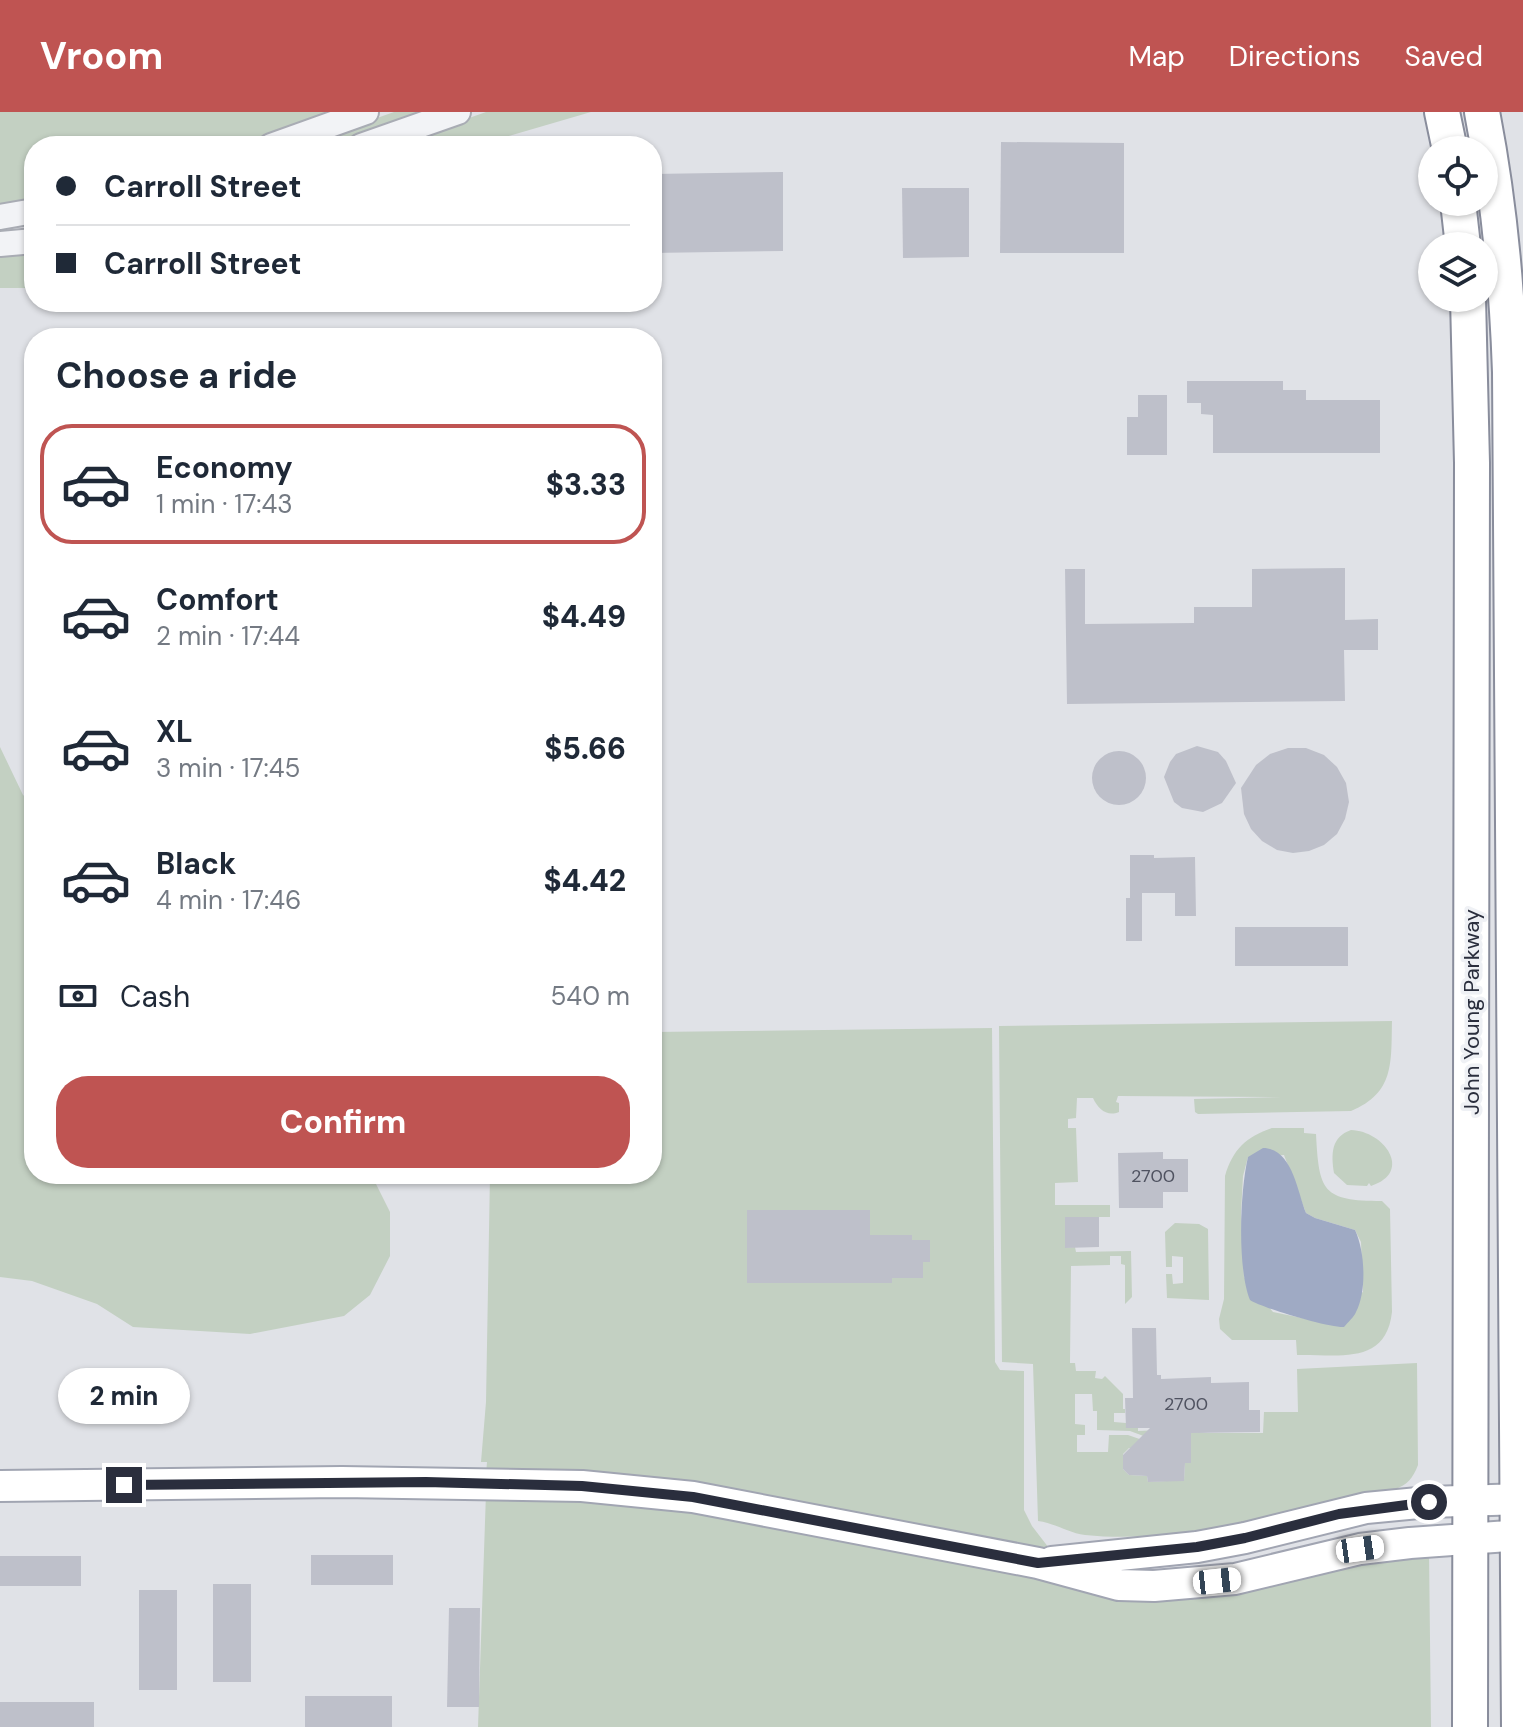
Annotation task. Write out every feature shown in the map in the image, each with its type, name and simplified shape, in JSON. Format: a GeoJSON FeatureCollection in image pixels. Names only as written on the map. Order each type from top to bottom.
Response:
{"type":"FeatureCollection","features":[{"type":"Feature","properties":{"kind":"highway"},"geometry":{"type":"LineString","coordinates":[[1442,112],[1447,136]]}},
{"type":"Feature","properties":{"kind":"highway","name":"John Young Parkway"},"geometry":{"type":"LineString","coordinates":[[1482,112],[1495,178],[1507,299],[1510,372],[1518,1025],[1519,1727]]}},
{"type":"Feature","properties":{"kind":"highway","name":"John Young Parkway"},"geometry":{"type":"LineString","coordinates":[[1468,312],[1472,463],[1470,1727]]}},
{"type":"Feature","properties":{"kind":"main road"},"geometry":{"type":"LineString","coordinates":[[0,1486],[342,1482],[582,1486],[693,1497],[1038,1563],[1119,1585],[1154,1586],[1235,1579],[1374,1547],[1520,1535]]}},
{"type":"Feature","properties":{"kind":"main road"},"geometry":{"type":"LineString","coordinates":[[1038,1563],[1197,1547],[1366,1508],[1520,1500]]}},
{"type":"Feature","properties":{"kind":"street"},"geometry":{"type":"LineString","coordinates":[[299,136],[366,112]]}},
{"type":"Feature","properties":{"kind":"street"},"geometry":{"type":"LineString","coordinates":[[390,136],[458,112]]}},
{"type":"Feature","properties":{"kind":"street"},"geometry":{"type":"LineString","coordinates":[[0,217],[24,213]]}},
{"type":"Feature","properties":{"kind":"street"},"geometry":{"type":"LineString","coordinates":[[0,244],[24,242]]}},
{"type":"Feature","properties":{"kind":"street"},"geometry":{"type":"LineString","coordinates":[[1498,299],[1507,299]]}},
{"type":"Feature","properties":{"kind":"street"},"geometry":{"type":"LineString","coordinates":[[1472,709],[1512,709]]}},
{"type":"Feature","properties":{"kind":"street"},"geometry":{"type":"LineString","coordinates":[[1472,1010],[1518,1025]]}},
{"type":"Feature","properties":{"kind":"green space"},"geometry":{"type":"Polygon","coordinates":[[[0,112],[337,112],[271,136],[24,136],[24,203],[0,207],[0,112]]]}},
{"type":"Feature","properties":{"kind":"green space"},"geometry":{"type":"Polygon","coordinates":[[[394,112],[429,112],[362,136],[326,136],[394,112]]]}},
{"type":"Feature","properties":{"kind":"green space"},"geometry":{"type":"Polygon","coordinates":[[[486,112],[591,112],[509,136],[418,136],[486,112]]]}},
{"type":"Feature","properties":{"kind":"green space"},"geometry":{"type":"Polygon","coordinates":[[[24,251],[24,288],[0,288],[0,254],[24,251]]]}},
{"type":"Feature","properties":{"kind":"green space"},"geometry":{"type":"Polygon","coordinates":[[[0,747],[24,796],[24,1184],[376,1184],[390,1212],[390,1256],[370,1295],[344,1316],[250,1334],[133,1327],[97,1304],[32,1281],[0,1277],[0,747]]]}},
{"type":"Feature","properties":{"kind":"green space"},"geometry":{"type":"Polygon","coordinates":[[[1392,1021],[1388,1075],[1376,1095],[1351,1111],[1198,1114],[1194,1099],[1282,1097],[1118,1096],[1119,1112],[1107,1113],[1093,1098],[1077,1098],[1076,1118],[1068,1119],[1068,1128],[1076,1128],[1078,1182],[1055,1183],[1055,1205],[1110,1205],[1110,1217],[1065,1217],[1065,1248],[1075,1247],[1076,1252],[1131,1251],[1132,1297],[1125,1304],[1125,1265],[1121,1264],[1121,1256],[1110,1256],[1110,1265],[1071,1266],[1070,1363],[1075,1363],[1076,1371],[1096,1371],[1095,1378],[1105,1376],[1123,1394],[1125,1413],[1114,1413],[1114,1422],[1126,1423],[1126,1428],[1138,1428],[1138,1431],[1160,1430],[1157,1441],[1130,1431],[1097,1430],[1097,1411],[1093,1411],[1092,1394],[1075,1394],[1075,1424],[1085,1425],[1085,1435],[1077,1435],[1077,1452],[1108,1452],[1109,1435],[1128,1435],[1154,1444],[1150,1448],[1129,1448],[1123,1454],[1123,1469],[1129,1475],[1147,1476],[1148,1482],[1184,1480],[1185,1463],[1191,1462],[1191,1448],[1180,1436],[1180,1430],[1263,1433],[1264,1412],[1298,1412],[1297,1369],[1417,1363],[1418,1465],[1412,1478],[1394,1489],[1164,1535],[1085,1535],[1038,1521],[1033,1364],[1002,1362],[999,1026],[1392,1021]]]}},
{"type":"Feature","properties":{"kind":"green space"},"geometry":{"type":"Polygon","coordinates":[[[992,1028],[995,1362],[1000,1370],[1024,1371],[1024,1510],[1052,1552],[486,1474],[487,1462],[481,1462],[486,1402],[490,1184],[662,1184],[662,1032],[992,1028]]]}},
{"type":"Feature","properties":{"kind":"green space"},"geometry":{"type":"Polygon","coordinates":[[[1272,1128],[1304,1128],[1304,1133],[1316,1134],[1319,1169],[1328,1189],[1347,1199],[1382,1201],[1390,1209],[1392,1312],[1388,1329],[1370,1349],[1343,1355],[1297,1355],[1296,1340],[1232,1340],[1220,1329],[1224,1299],[1225,1176],[1237,1151],[1272,1128]],[[1284,1155],[1248,1157],[1243,1176],[1241,1213],[1244,1277],[1273,1312],[1312,1320],[1363,1292],[1361,1242],[1355,1230],[1306,1213],[1284,1155]]]}},
{"type":"Feature","properties":{"kind":"green space"},"geometry":{"type":"Polygon","coordinates":[[[1351,1130],[1374,1137],[1390,1153],[1391,1171],[1384,1180],[1371,1186],[1369,1183],[1367,1186],[1347,1185],[1334,1173],[1334,1147],[1339,1137],[1351,1130]]]}},
{"type":"Feature","properties":{"kind":"green space"},"geometry":{"type":"Polygon","coordinates":[[[1175,1223],[1199,1224],[1208,1229],[1209,1300],[1167,1298],[1166,1274],[1172,1274],[1173,1284],[1183,1283],[1183,1257],[1172,1256],[1172,1267],[1166,1267],[1165,1232],[1175,1223]]]}},
{"type":"Feature","properties":{"kind":"green space"},"geometry":{"type":"Polygon","coordinates":[[[486,1493],[692,1507],[1118,1595],[1429,1551],[1431,1727],[478,1727],[486,1493]]]}},
{"type":"Feature","properties":{"kind":"water"},"geometry":{"type":"Polygon","coordinates":[[[1263,1148],[1281,1155],[1287,1163],[1306,1213],[1355,1230],[1361,1249],[1362,1293],[1356,1312],[1344,1327],[1296,1317],[1250,1300],[1243,1269],[1243,1189],[1248,1157],[1263,1148]]]}},
{"type":"Feature","properties":{"kind":"building"},"geometry":{"type":"Polygon","coordinates":[[[1001,142],[1124,143],[1124,253],[1000,253],[1001,142]]]}},
{"type":"Feature","properties":{"kind":"building"},"geometry":{"type":"Polygon","coordinates":[[[783,172],[783,251],[662,253],[662,174],[783,172]]]}},
{"type":"Feature","properties":{"kind":"building"},"geometry":{"type":"Polygon","coordinates":[[[902,188],[969,188],[969,257],[903,258],[902,188]]]}},
{"type":"Feature","properties":{"kind":"building"},"geometry":{"type":"Polygon","coordinates":[[[1187,381],[1283,381],[1283,390],[1306,390],[1306,400],[1380,400],[1380,453],[1213,453],[1213,415],[1201,414],[1201,403],[1187,403],[1187,381]]]}},
{"type":"Feature","properties":{"kind":"building"},"geometry":{"type":"Polygon","coordinates":[[[1138,395],[1167,395],[1167,455],[1127,455],[1127,417],[1138,417],[1138,395]]]}},
{"type":"Feature","properties":{"kind":"building"},"geometry":{"type":"Polygon","coordinates":[[[1345,568],[1345,620],[1378,619],[1378,650],[1344,650],[1345,701],[1067,704],[1065,569],[1085,569],[1085,624],[1194,623],[1194,607],[1252,607],[1252,569],[1345,568]]]}},
{"type":"Feature","properties":{"kind":"building"},"geometry":{"type":"Polygon","coordinates":[[[1197,746],[1218,752],[1236,783],[1222,803],[1203,812],[1182,808],[1174,802],[1164,777],[1176,754],[1197,746]]]}},
{"type":"Feature","properties":{"kind":"building"},"geometry":{"type":"Polygon","coordinates":[[[1288,748],[1306,748],[1324,755],[1337,767],[1346,783],[1349,802],[1337,834],[1324,845],[1293,853],[1277,850],[1262,841],[1251,829],[1244,814],[1241,788],[1256,765],[1270,754],[1288,748]]]}},
{"type":"Feature","properties":{"kind":"building"},"geometry":{"type":"Polygon","coordinates":[[[1119,751],[1138,759],[1146,778],[1138,797],[1119,805],[1100,797],[1092,778],[1100,759],[1119,751]]]}},
{"type":"Feature","properties":{"kind":"building"},"geometry":{"type":"Polygon","coordinates":[[[1130,855],[1195,857],[1196,916],[1175,916],[1175,893],[1142,893],[1142,941],[1126,941],[1130,855]]]}},
{"type":"Feature","properties":{"kind":"building"},"geometry":{"type":"Polygon","coordinates":[[[1235,927],[1348,927],[1348,966],[1235,966],[1235,927]]]}},
{"type":"Feature","properties":{"kind":"building"},"geometry":{"type":"Polygon","coordinates":[[[1163,1152],[1163,1159],[1188,1159],[1188,1192],[1163,1192],[1163,1208],[1119,1208],[1118,1153],[1163,1152]]]}},
{"type":"Feature","properties":{"kind":"building"},"geometry":{"type":"Polygon","coordinates":[[[747,1210],[870,1210],[870,1235],[912,1235],[912,1240],[930,1240],[930,1262],[923,1262],[923,1278],[892,1278],[892,1283],[747,1283],[747,1210]]]}},
{"type":"Feature","properties":{"kind":"building"},"geometry":{"type":"Polygon","coordinates":[[[1065,1217],[1099,1217],[1099,1247],[1065,1248],[1065,1217]]]}},
{"type":"Feature","properties":{"kind":"building"},"geometry":{"type":"Polygon","coordinates":[[[1132,1328],[1156,1328],[1157,1375],[1161,1375],[1161,1379],[1211,1377],[1211,1383],[1249,1382],[1249,1410],[1260,1410],[1260,1432],[1191,1433],[1191,1463],[1185,1463],[1184,1481],[1148,1482],[1147,1476],[1129,1475],[1123,1469],[1123,1455],[1150,1428],[1126,1428],[1125,1398],[1133,1398],[1132,1328]]]}},
{"type":"Feature","properties":{"kind":"building"},"geometry":{"type":"Polygon","coordinates":[[[311,1555],[393,1555],[393,1585],[311,1585],[311,1555]]]}},
{"type":"Feature","properties":{"kind":"building"},"geometry":{"type":"Polygon","coordinates":[[[0,1556],[81,1556],[81,1586],[0,1586],[0,1556]]]}},
{"type":"Feature","properties":{"kind":"building"},"geometry":{"type":"Polygon","coordinates":[[[213,1584],[251,1584],[251,1682],[213,1682],[213,1584]]]}},
{"type":"Feature","properties":{"kind":"building"},"geometry":{"type":"Polygon","coordinates":[[[139,1590],[177,1590],[177,1690],[139,1690],[139,1590]]]}},
{"type":"Feature","properties":{"kind":"building"},"geometry":{"type":"Polygon","coordinates":[[[449,1608],[480,1608],[479,1707],[447,1707],[449,1608]]]}},
{"type":"Feature","properties":{"kind":"building"},"geometry":{"type":"Polygon","coordinates":[[[305,1696],[392,1696],[392,1727],[305,1727],[305,1696]]]}},
{"type":"Feature","properties":{"kind":"building"},"geometry":{"type":"Polygon","coordinates":[[[0,1702],[94,1702],[94,1727],[0,1727],[0,1702]]]}},
{"type":"Feature","properties":{"kind":"route"},"geometry":{"type":"LineString","coordinates":[[124,1485],[426,1482],[582,1486],[693,1497],[1038,1563],[1197,1547],[1366,1508],[1429,1502]]}}]}
